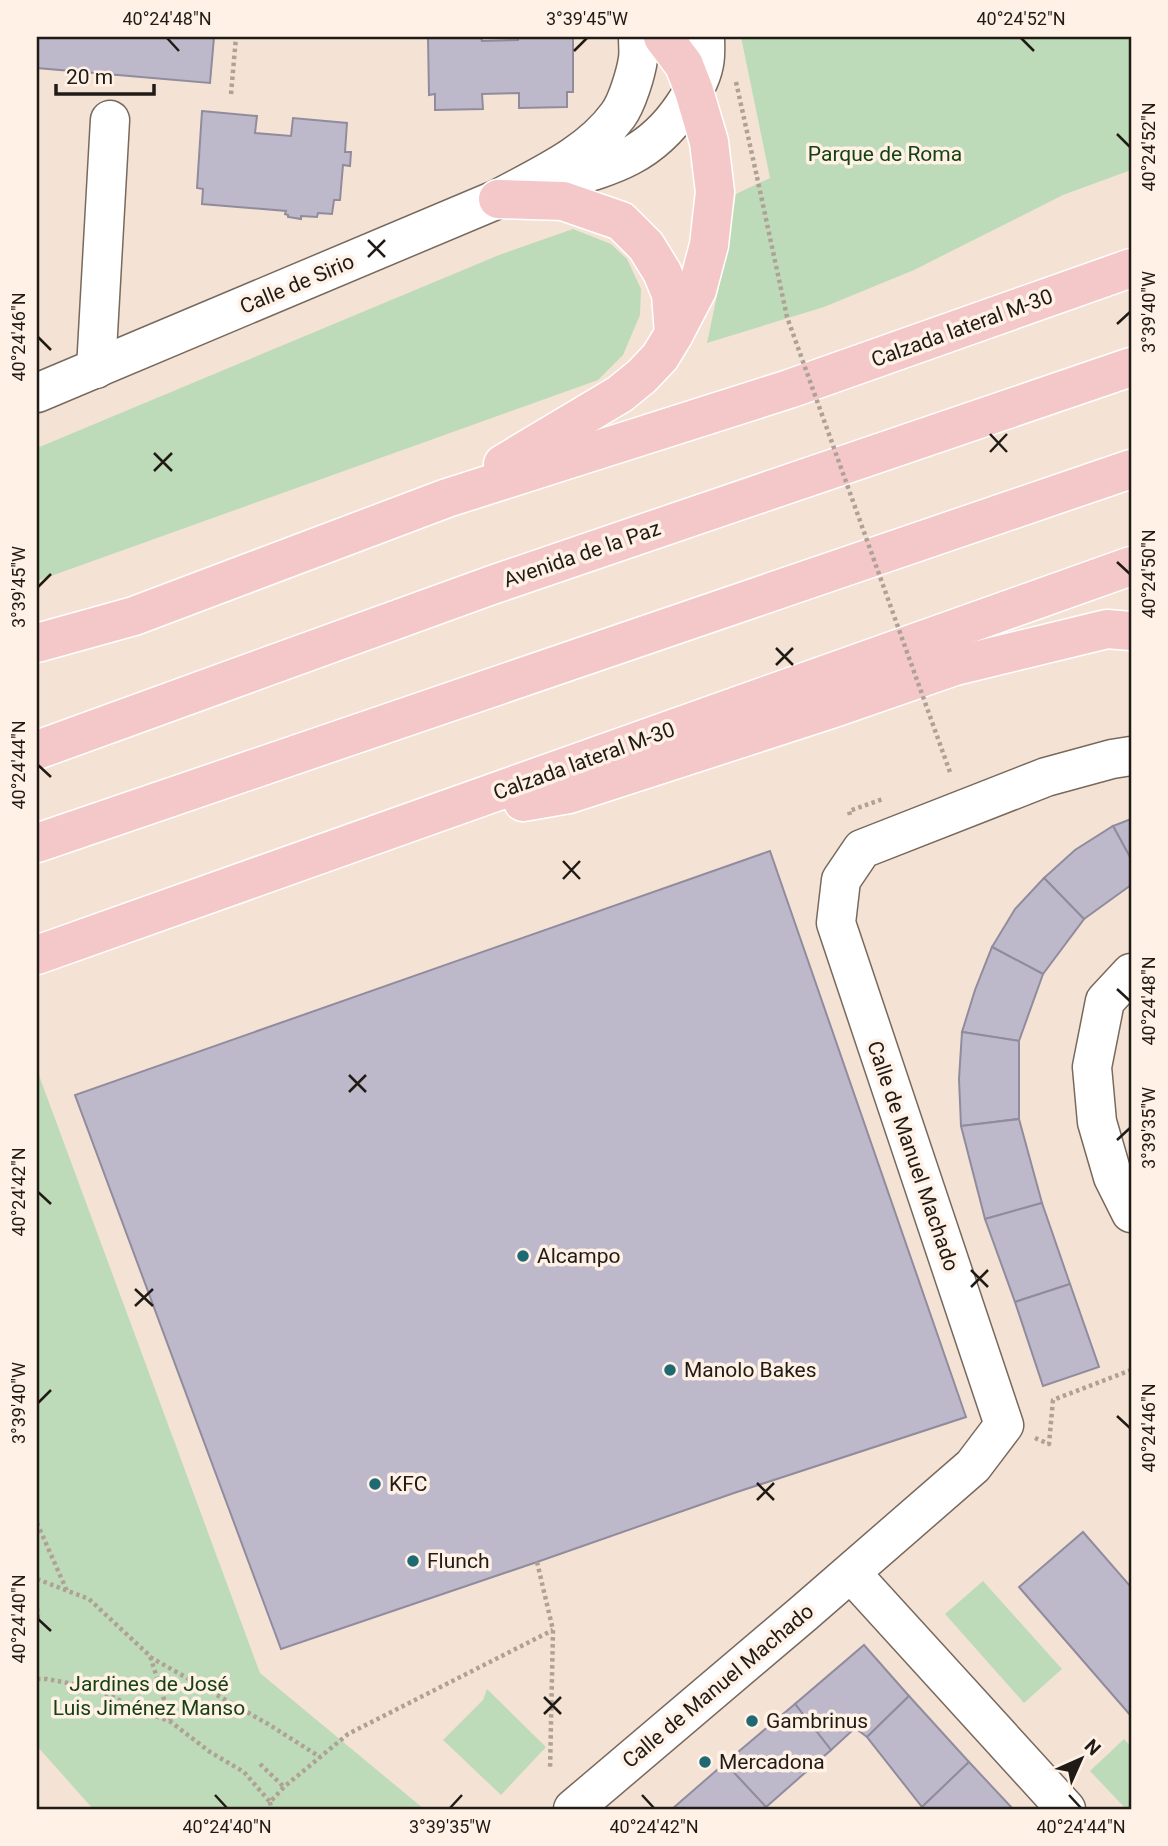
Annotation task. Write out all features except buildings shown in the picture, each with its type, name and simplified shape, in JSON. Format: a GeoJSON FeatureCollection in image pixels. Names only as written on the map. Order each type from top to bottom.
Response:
{"type":"FeatureCollection","features":[{"type":"Feature","properties":{"kind":"highway"},"geometry":{"type":"LineString","coordinates":[[447,498],[620,394],[642,376],[660,357],[697,290],[709,245],[716,192],[709,142],[694,91],[684,65],[663,37]]}},
{"type":"Feature","properties":{"kind":"highway"},"geometry":{"type":"LineString","coordinates":[[498,199],[563,201],[621,220],[646,246],[662,272],[671,294],[674,334]]}},
{"type":"Feature","properties":{"kind":"highway","name":"Calzada lateral M-30"},"geometry":{"type":"LineString","coordinates":[[37,643],[134,616],[447,498],[789,389],[1131,268]]}},
{"type":"Feature","properties":{"kind":"highway","name":"Avenida de la Paz"},"geometry":{"type":"LineString","coordinates":[[37,750],[492,585],[1131,367]]}},
{"type":"Feature","properties":{"kind":"highway"},"geometry":{"type":"LineString","coordinates":[[37,843],[1131,469]]}},
{"type":"Feature","properties":{"kind":"highway","name":"Calzada lateral M-30"},"geometry":{"type":"LineString","coordinates":[[37,955],[1131,566]]}},
{"type":"Feature","properties":{"kind":"highway"},"geometry":{"type":"LineString","coordinates":[[37,658],[134,616]]}},
{"type":"Feature","properties":{"kind":"highway"},"geometry":{"type":"LineString","coordinates":[[421,818],[569,794],[955,666],[1107,629],[1131,631]]}},
{"type":"Feature","properties":{"kind":"street","name":"Calle de Sirio"},"geometry":{"type":"LineString","coordinates":[[37,393],[498,199],[564,162],[597,139],[620,113],[638,59],[638,37]]}},
{"type":"Feature","properties":{"kind":"street","name":"Calle de Sirio"},"geometry":{"type":"LineString","coordinates":[[498,199],[609,166],[638,153],[659,137],[694,91],[704,65],[705,37]]}},
{"type":"Feature","properties":{"kind":"street"},"geometry":{"type":"LineString","coordinates":[[96,369],[110,120]]}},
{"type":"Feature","properties":{"kind":"street","name":"Calle de Manuel Machado"},"geometry":{"type":"LineString","coordinates":[[573,1809],[974,1466],[1004,1424],[836,923],[841,880],[862,849],[1046,777],[1131,756]]}},
{"type":"Feature","properties":{"kind":"street"},"geometry":{"type":"LineString","coordinates":[[1131,973],[1105,1001],[1092,1067],[1097,1122],[1113,1177],[1131,1213]]}},
{"type":"Feature","properties":{"kind":"street"},"geometry":{"type":"LineString","coordinates":[[851,1573],[1066,1809]]}},
{"type":"Feature","properties":{"kind":"path"},"geometry":{"type":"LineString","coordinates":[[231,94],[236,37]]}},
{"type":"Feature","properties":{"kind":"path"},"geometry":{"type":"LineString","coordinates":[[735,76],[787,317],[951,775]]}},
{"type":"Feature","properties":{"kind":"path"},"geometry":{"type":"LineString","coordinates":[[1004,1424],[1049,1444],[1053,1400],[1131,1370]]}},
{"type":"Feature","properties":{"kind":"path"},"geometry":{"type":"LineString","coordinates":[[37,1522],[67,1591]]}},
{"type":"Feature","properties":{"kind":"path"},"geometry":{"type":"LineString","coordinates":[[537,1562],[553,1630],[550,1770]]}},
{"type":"Feature","properties":{"kind":"path"},"geometry":{"type":"LineString","coordinates":[[37,1579],[89,1599],[150,1656],[320,1757]]}},
{"type":"Feature","properties":{"kind":"path"},"geometry":{"type":"LineString","coordinates":[[37,1608],[37,1622]]}},
{"type":"Feature","properties":{"kind":"path"},"geometry":{"type":"LineString","coordinates":[[270,1802],[284,1787],[348,1734],[553,1630]]}},
{"type":"Feature","properties":{"kind":"path"},"geometry":{"type":"LineString","coordinates":[[150,1656],[171,1722]]}},
{"type":"Feature","properties":{"kind":"path"},"geometry":{"type":"LineString","coordinates":[[37,1679],[94,1688],[171,1722],[210,1752],[244,1772],[270,1802],[271,1809]]}},
{"type":"Feature","properties":{"kind":"path"},"geometry":{"type":"LineString","coordinates":[[260,1764],[284,1787]]}},
{"type":"Feature","properties":{"kind":"green space","name":"Parque de Roma"},"geometry":{"type":"Polygon","coordinates":[[[741,37],[1131,37],[1131,170],[1063,195],[914,270],[824,307],[707,343],[736,194],[770,178],[741,37]]]}},
{"type":"Feature","properties":{"kind":"green space"},"geometry":{"type":"Polygon","coordinates":[[[573,229],[611,244],[627,259],[641,289],[640,315],[623,355],[598,380],[37,581],[37,448],[499,255],[573,229]]]}},
{"type":"Feature","properties":{"kind":"green space","name":"Jardines de José Luis Jiménez Manso"},"geometry":{"type":"Polygon","coordinates":[[[37,1070],[260,1673],[424,1809],[93,1809],[37,1746],[37,1070]]]}},
{"type":"Feature","properties":{"kind":"green space"},"geometry":{"type":"Polygon","coordinates":[[[983,1581],[1062,1669],[1024,1703],[945,1614],[983,1581]]]}},
{"type":"Feature","properties":{"kind":"green space"},"geometry":{"type":"Polygon","coordinates":[[[487,1689],[546,1747],[501,1795],[443,1740],[483,1700],[487,1689]]]}},
{"type":"Feature","properties":{"kind":"green space"},"geometry":{"type":"Polygon","coordinates":[[[1124,1739],[1131,1747],[1131,1809],[1126,1809],[1090,1771],[1124,1739]]]}},
{"type":"Feature","properties":{"kind":"place","name":"Alcampo"},"geometry":{"type":"Point","coordinates":[523,1256]}},
{"type":"Feature","properties":{"kind":"place","name":"Manolo Bakes"},"geometry":{"type":"Point","coordinates":[670,1370]}},
{"type":"Feature","properties":{"kind":"place","name":"KFC"},"geometry":{"type":"Point","coordinates":[375,1484]}},
{"type":"Feature","properties":{"kind":"place","name":"Flunch"},"geometry":{"type":"Point","coordinates":[413,1561]}},
{"type":"Feature","properties":{"kind":"place","name":"Gambrinus"},"geometry":{"type":"Point","coordinates":[752,1721]}},
{"type":"Feature","properties":{"kind":"place","name":"Mercadona"},"geometry":{"type":"Point","coordinates":[705,1762]}}]}
